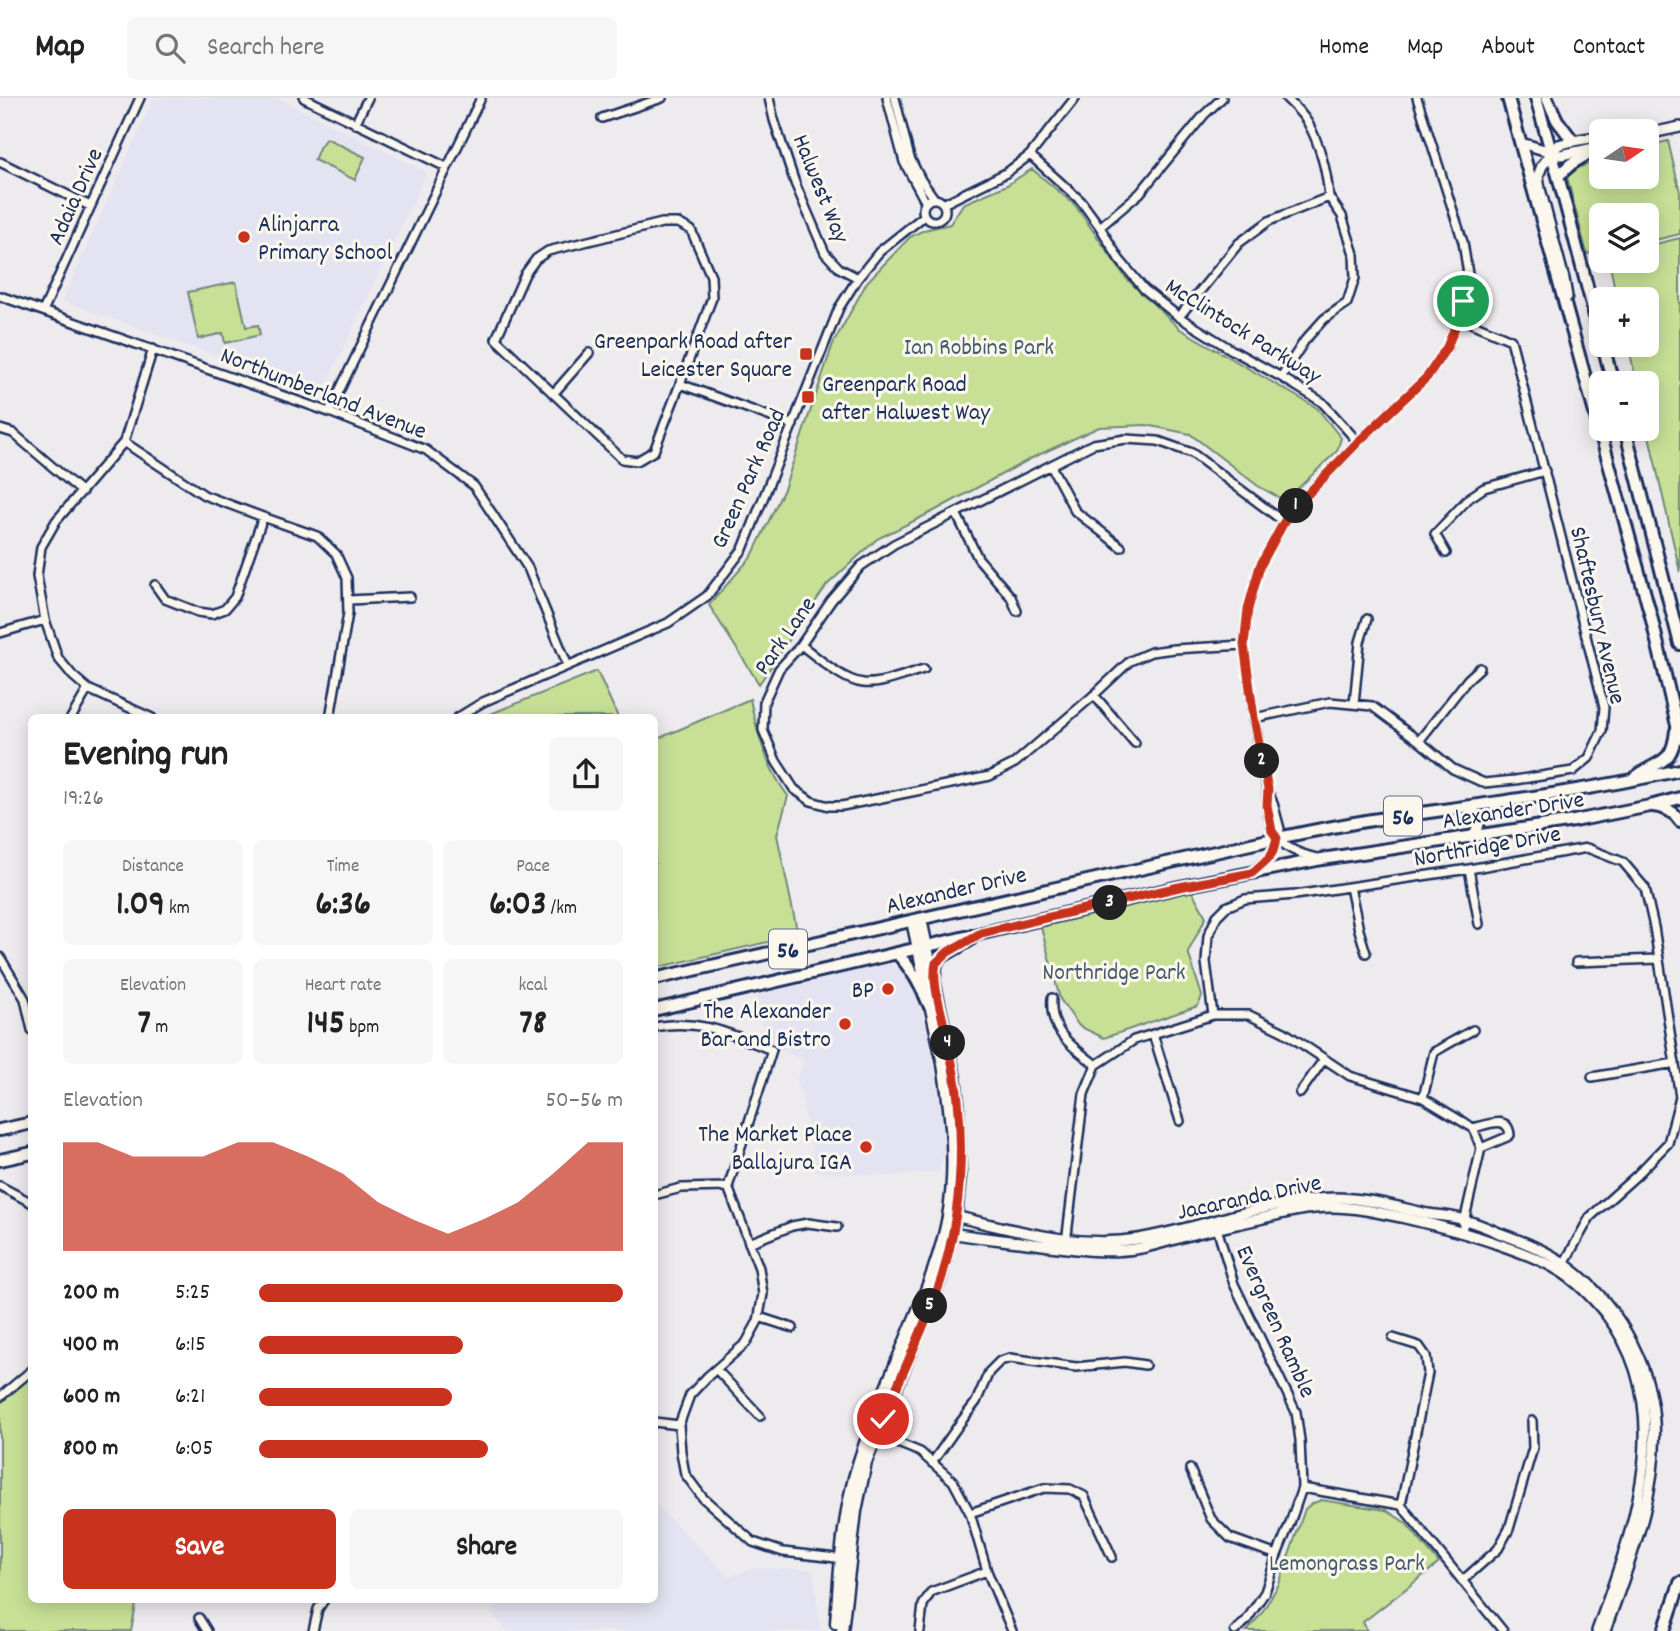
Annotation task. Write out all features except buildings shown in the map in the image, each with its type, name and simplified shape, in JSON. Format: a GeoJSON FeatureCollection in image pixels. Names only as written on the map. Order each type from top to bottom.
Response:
{"type":"FeatureCollection","features":[{"type":"Feature","properties":{"kind":"main road"},"geometry":{"type":"LineString","coordinates":[[1508,98],[1651,616],[1680,738]]}},
{"type":"Feature","properties":{"kind":"main road"},"geometry":{"type":"LineString","coordinates":[[1536,98],[1589,294]]}},
{"type":"Feature","properties":{"kind":"main road"},"geometry":{"type":"LineString","coordinates":[[1547,98],[1557,120],[1573,141]]}},
{"type":"Feature","properties":{"kind":"main road"},"geometry":{"type":"LineString","coordinates":[[1558,176],[1589,152]]}},
{"type":"Feature","properties":{"kind":"main road"},"geometry":{"type":"LineString","coordinates":[[1628,441],[1680,644]]}},
{"type":"Feature","properties":{"kind":"main road"},"geometry":{"type":"LineString","coordinates":[[1632,780],[1667,758],[1674,744],[1677,724]]}},
{"type":"Feature","properties":{"kind":"main road","name":"Alexander Drive"},"geometry":{"type":"LineString","coordinates":[[658,978],[1277,838],[1680,770]]}},
{"type":"Feature","properties":{"kind":"main road","name":"Alexander Drive"},"geometry":{"type":"LineString","coordinates":[[658,1009],[1166,890],[1322,859],[1574,821],[1680,798]]}},
{"type":"Feature","properties":{"kind":"main road"},"geometry":{"type":"LineString","coordinates":[[1650,806],[1669,810],[1680,821]]}},
{"type":"Feature","properties":{"kind":"main road"},"geometry":{"type":"LineString","coordinates":[[1470,807],[1478,817],[1480,826],[1473,836]]}},
{"type":"Feature","properties":{"kind":"main road"},"geometry":{"type":"LineString","coordinates":[[836,1631],[846,1559],[872,1433],[921,1330],[940,1281],[960,1177],[958,1102],[950,1051],[934,978],[916,920]]}},
{"type":"Feature","properties":{"kind":"main road"},"geometry":{"type":"LineString","coordinates":[[934,978],[936,963],[941,957],[981,933]]}},
{"type":"Feature","properties":{"kind":"main road"},"geometry":{"type":"LineString","coordinates":[[923,947],[930,1007],[943,1064],[953,1142],[952,1215]]}},
{"type":"Feature","properties":{"kind":"main road"},"geometry":{"type":"LineString","coordinates":[[897,953],[919,983],[930,1007]]}},
{"type":"Feature","properties":{"kind":"main road"},"geometry":{"type":"LineString","coordinates":[[0,1130],[28,1124]]}},
{"type":"Feature","properties":{"kind":"main road"},"geometry":{"type":"LineString","coordinates":[[0,1160],[28,1154]]}},
{"type":"Feature","properties":{"kind":"main road"},"geometry":{"type":"LineString","coordinates":[[842,1631],[846,1559]]}},
{"type":"Feature","properties":{"kind":"main road"},"geometry":{"type":"LineString","coordinates":[[1664,1631],[1680,1583]]}},
{"type":"Feature","properties":{"kind":"street","name":"Adaia Drive"},"geometry":{"type":"LineString","coordinates":[[43,311],[140,98]]}},
{"type":"Feature","properties":{"kind":"street"},"geometry":{"type":"LineString","coordinates":[[304,98],[446,167]]}},
{"type":"Feature","properties":{"kind":"street"},"geometry":{"type":"LineString","coordinates":[[355,124],[368,98]]}},
{"type":"Feature","properties":{"kind":"street"},"geometry":{"type":"LineString","coordinates":[[328,412],[481,98]]}},
{"type":"Feature","properties":{"kind":"street"},"geometry":{"type":"LineString","coordinates":[[602,118],[662,98]]}},
{"type":"Feature","properties":{"kind":"street","name":"Halwest Way"},"geometry":{"type":"LineString","coordinates":[[769,98],[795,183],[825,253],[839,268],[858,278]]}},
{"type":"Feature","properties":{"kind":"street"},"geometry":{"type":"LineString","coordinates":[[887,98],[904,162],[926,203]]}},
{"type":"Feature","properties":{"kind":"street"},"geometry":{"type":"LineString","coordinates":[[895,98],[910,158],[921,180],[934,198],[943,204],[945,214],[940,220],[930,221],[924,216],[923,208],[934,198]]}},
{"type":"Feature","properties":{"kind":"street"},"geometry":{"type":"LineString","coordinates":[[943,204],[1006,173],[1030,155],[1075,98]]}},
{"type":"Feature","properties":{"kind":"street"},"geometry":{"type":"LineString","coordinates":[[1100,227],[1140,193],[1204,115],[1222,98]]}},
{"type":"Feature","properties":{"kind":"street"},"geometry":{"type":"LineString","coordinates":[[1281,377],[1305,340],[1324,319],[1347,303],[1355,278],[1354,254],[1342,216],[1329,198],[1328,180],[1314,138],[1300,112],[1286,98]]}},
{"type":"Feature","properties":{"kind":"street"},"geometry":{"type":"LineString","coordinates":[[1252,873],[1270,857],[1280,829],[1268,789],[1254,718],[1244,645],[1248,609],[1260,566],[1284,522],[1302,500],[1427,377],[1447,347],[1459,318],[1468,274],[1463,242],[1417,98]]}},
{"type":"Feature","properties":{"kind":"street"},"geometry":{"type":"LineString","coordinates":[[1659,131],[1680,127]]}},
{"type":"Feature","properties":{"kind":"street"},"geometry":{"type":"LineString","coordinates":[[1565,309],[1567,300],[1564,279],[1538,176],[1558,145],[1589,138]]}},
{"type":"Feature","properties":{"kind":"street"},"geometry":{"type":"LineString","coordinates":[[1521,143],[1560,155],[1589,147]]}},
{"type":"Feature","properties":{"kind":"street","name":"McClintock Parkway"},"geometry":{"type":"LineString","coordinates":[[1030,155],[1080,201],[1119,259],[1144,289],[1180,317],[1322,402],[1358,442]]}},
{"type":"Feature","properties":{"kind":"street"},"geometry":{"type":"LineString","coordinates":[[0,162],[90,206]]}},
{"type":"Feature","properties":{"kind":"street"},"geometry":{"type":"LineString","coordinates":[[1180,317],[1239,243],[1269,221],[1329,198]]}},
{"type":"Feature","properties":{"kind":"street","name":"Green Park Road"},"geometry":{"type":"LineString","coordinates":[[464,714],[483,702],[668,623],[707,596],[743,549],[839,308],[879,252],[924,216]]}},
{"type":"Feature","properties":{"kind":"street"},"geometry":{"type":"LineString","coordinates":[[662,223],[678,223],[691,230],[711,276],[712,298],[680,384],[654,451],[637,461],[622,459],[496,339],[525,274],[536,259],[548,251],[662,223]]}},
{"type":"Feature","properties":{"kind":"street","name":"Northumberland Avenue"},"geometry":{"type":"LineString","coordinates":[[0,296],[328,412],[426,450],[474,486],[528,568],[568,666]]}},
{"type":"Feature","properties":{"kind":"street","name":"Shaftesbury Avenue"},"geometry":{"type":"LineString","coordinates":[[1254,718],[1330,702],[1372,706],[1452,769],[1484,783],[1573,771],[1589,758],[1602,731],[1604,707],[1511,341],[1459,318]]}},
{"type":"Feature","properties":{"kind":"street"},"geometry":{"type":"LineString","coordinates":[[143,714],[88,689],[72,676],[58,658],[45,620],[37,576],[41,547],[56,521],[124,442],[153,349]]}},
{"type":"Feature","properties":{"kind":"street"},"geometry":{"type":"LineString","coordinates":[[554,393],[589,354]]}},
{"type":"Feature","properties":{"kind":"street"},"geometry":{"type":"LineString","coordinates":[[680,384],[793,425]]}},
{"type":"Feature","properties":{"kind":"street"},"geometry":{"type":"LineString","coordinates":[[0,429],[13,433],[82,492]]}},
{"type":"Feature","properties":{"kind":"street","name":"Park Lane"},"geometry":{"type":"LineString","coordinates":[[1244,645],[1151,652],[1130,662],[1015,763],[990,776],[842,806],[811,801],[794,789],[776,761],[763,730],[764,702],[779,668],[801,645],[831,601],[861,566],[894,544],[1093,444],[1126,439],[1158,441],[1192,453],[1284,522]]}},
{"type":"Feature","properties":{"kind":"street"},"geometry":{"type":"LineString","coordinates":[[124,442],[204,495],[317,536],[336,554],[347,578],[349,600],[331,714]]}},
{"type":"Feature","properties":{"kind":"street"},"geometry":{"type":"LineString","coordinates":[[1051,466],[1075,511],[1121,547]]}},
{"type":"Feature","properties":{"kind":"street"},"geometry":{"type":"LineString","coordinates":[[1446,553],[1435,534],[1469,498],[1484,488],[1545,471]]}},
{"type":"Feature","properties":{"kind":"street"},"geometry":{"type":"LineString","coordinates":[[956,513],[978,558],[1011,597],[1017,611]]}},
{"type":"Feature","properties":{"kind":"street"},"geometry":{"type":"LineString","coordinates":[[155,584],[165,599],[198,612],[212,614],[225,609],[235,597],[263,517]]}},
{"type":"Feature","properties":{"kind":"street"},"geometry":{"type":"LineString","coordinates":[[349,600],[410,597]]}},
{"type":"Feature","properties":{"kind":"street"},"geometry":{"type":"LineString","coordinates":[[1354,704],[1360,642],[1367,619]]}},
{"type":"Feature","properties":{"kind":"street"},"geometry":{"type":"LineString","coordinates":[[0,633],[45,620]]}},
{"type":"Feature","properties":{"kind":"street"},"geometry":{"type":"LineString","coordinates":[[801,645],[843,675],[860,683],[873,683],[924,669]]}},
{"type":"Feature","properties":{"kind":"street"},"geometry":{"type":"LineString","coordinates":[[1419,741],[1468,678],[1480,668]]}},
{"type":"Feature","properties":{"kind":"street"},"geometry":{"type":"LineString","coordinates":[[73,714],[88,689]]}},
{"type":"Feature","properties":{"kind":"street"},"geometry":{"type":"LineString","coordinates":[[1094,695],[1135,743]]}},
{"type":"Feature","properties":{"kind":"street"},"geometry":{"type":"LineString","coordinates":[[1277,838],[1289,849],[1322,859]]}},
{"type":"Feature","properties":{"kind":"street","name":"Northridge Drive"},"geometry":{"type":"LineString","coordinates":[[1213,1015],[1206,962],[1208,936],[1217,916],[1226,907],[1245,899],[1350,887],[1587,848],[1623,862],[1645,888],[1654,928],[1680,1097],[1668,1143],[1590,1217],[1562,1267]]}},
{"type":"Feature","properties":{"kind":"street"},"geometry":{"type":"LineString","coordinates":[[1469,869],[1479,924]]}},
{"type":"Feature","properties":{"kind":"street"},"geometry":{"type":"LineString","coordinates":[[1350,887],[1366,953]]}},
{"type":"Feature","properties":{"kind":"street"},"geometry":{"type":"LineString","coordinates":[[0,957],[28,998]]}},
{"type":"Feature","properties":{"kind":"street"},"geometry":{"type":"LineString","coordinates":[[1576,962],[1659,959]]}},
{"type":"Feature","properties":{"kind":"street"},"geometry":{"type":"LineString","coordinates":[[1052,998],[1053,1019],[1062,1037],[1096,1065]]}},
{"type":"Feature","properties":{"kind":"street"},"geometry":{"type":"LineString","coordinates":[[1066,1243],[1084,1094],[1096,1065],[1134,1040],[1213,1015],[1249,1016],[1284,1032],[1350,1076],[1423,1098],[1473,1128],[1481,1148],[1462,1231]]}},
{"type":"Feature","properties":{"kind":"street"},"geometry":{"type":"LineString","coordinates":[[658,1027],[687,1024],[713,1028],[772,1050],[728,1187],[759,1268],[763,1294],[759,1317],[746,1343],[690,1395],[679,1424],[685,1474],[703,1497],[753,1542],[783,1552],[846,1559]]}},
{"type":"Feature","properties":{"kind":"street"},"geometry":{"type":"LineString","coordinates":[[1423,1098],[1434,1052],[1473,1030]]}},
{"type":"Feature","properties":{"kind":"street"},"geometry":{"type":"LineString","coordinates":[[1153,1034],[1180,1121]]}},
{"type":"Feature","properties":{"kind":"street"},"geometry":{"type":"LineString","coordinates":[[1300,1093],[1324,1059]]}},
{"type":"Feature","properties":{"kind":"street"},"geometry":{"type":"LineString","coordinates":[[1592,1077],[1675,1063]]}},
{"type":"Feature","properties":{"kind":"street"},"geometry":{"type":"LineString","coordinates":[[1473,1128],[1499,1122],[1505,1123],[1510,1129],[1510,1135],[1507,1137],[1481,1148]]}},
{"type":"Feature","properties":{"kind":"street"},"geometry":{"type":"LineString","coordinates":[[0,1186],[28,1201]]}},
{"type":"Feature","properties":{"kind":"street"},"geometry":{"type":"LineString","coordinates":[[658,1194],[681,1188],[728,1187]]}},
{"type":"Feature","properties":{"kind":"street","name":"Jacaranda Drive"},"geometry":{"type":"LineString","coordinates":[[952,1215],[990,1226],[1111,1251],[1141,1248],[1304,1200],[1338,1198],[1395,1205],[1465,1220],[1516,1239],[1562,1267],[1590,1286],[1631,1339],[1648,1383],[1654,1422],[1652,1462],[1645,1507],[1605,1631]]}},
{"type":"Feature","properties":{"kind":"street","name":"Jacaranda Drive"},"geometry":{"type":"LineString","coordinates":[[1216,1225],[1301,1209],[1334,1207],[1374,1211],[1462,1231],[1562,1267],[1597,1303],[1615,1325],[1637,1372],[1644,1400],[1647,1438],[1640,1500],[1628,1545],[1597,1631]]}},
{"type":"Feature","properties":{"kind":"street"},"geometry":{"type":"LineString","coordinates":[[749,1242],[808,1223],[837,1227]]}},
{"type":"Feature","properties":{"kind":"street","name":"Evergreen Ramble"},"geometry":{"type":"LineString","coordinates":[[1216,1225],[1234,1284],[1296,1412],[1303,1488],[1265,1592],[1246,1621],[1235,1631]]}},
{"type":"Feature","properties":{"kind":"street","name":"Jacaranda Drive"},"geometry":{"type":"LineString","coordinates":[[948,1233],[1066,1243]]}},
{"type":"Feature","properties":{"kind":"street"},"geometry":{"type":"LineString","coordinates":[[759,1317],[793,1328]]}},
{"type":"Feature","properties":{"kind":"street"},"geometry":{"type":"LineString","coordinates":[[1393,1338],[1419,1346],[1426,1356],[1428,1373],[1401,1505]]}},
{"type":"Feature","properties":{"kind":"street"},"geometry":{"type":"LineString","coordinates":[[932,1463],[976,1402],[989,1372],[1000,1360],[1010,1358],[1076,1367],[1125,1362],[1145,1365]]}},
{"type":"Feature","properties":{"kind":"street"},"geometry":{"type":"LineString","coordinates":[[716,1368],[760,1416]]}},
{"type":"Feature","properties":{"kind":"street"},"geometry":{"type":"LineString","coordinates":[[0,1396],[28,1375]]}},
{"type":"Feature","properties":{"kind":"street"},"geometry":{"type":"LineString","coordinates":[[1462,1581],[1498,1549],[1509,1529],[1533,1448],[1532,1420]]}},
{"type":"Feature","properties":{"kind":"street"},"geometry":{"type":"LineString","coordinates":[[658,1422],[679,1424]]}},
{"type":"Feature","properties":{"kind":"street"},"geometry":{"type":"LineString","coordinates":[[872,1433],[920,1452],[953,1481],[971,1513],[987,1571],[1012,1631]]}},
{"type":"Feature","properties":{"kind":"street"},"geometry":{"type":"LineString","coordinates":[[1190,1469],[1212,1519],[1230,1538],[1277,1555]]}},
{"type":"Feature","properties":{"kind":"street"},"geometry":{"type":"LineString","coordinates":[[971,1513],[1044,1488],[1070,1489],[1084,1496],[1112,1556]]}},
{"type":"Feature","properties":{"kind":"street"},"geometry":{"type":"LineString","coordinates":[[1303,1488],[1401,1505],[1503,1631]]}},
{"type":"Feature","properties":{"kind":"street"},"geometry":{"type":"LineString","coordinates":[[920,1631],[923,1605],[931,1592],[987,1571]]}},
{"type":"Feature","properties":{"kind":"street"},"geometry":{"type":"LineString","coordinates":[[313,1631],[321,1603]]}},
{"type":"Feature","properties":{"kind":"street"},"geometry":{"type":"LineString","coordinates":[[199,1618],[207,1631]]}},
{"type":"Feature","properties":{"kind":"shaded area","name":"Alinjarra Primary School"},"geometry":{"type":"Polygon","coordinates":[[[154,98],[278,98],[427,172],[322,393],[62,301],[154,98]]]}},
{"type":"Feature","properties":{"kind":"shaded area"},"geometry":{"type":"Polygon","coordinates":[[[891,964],[909,975],[916,988],[926,1026],[946,1134],[940,1172],[888,1176],[817,1172],[797,1078],[804,1060],[767,1042],[755,995],[891,964]]]}},
{"type":"Feature","properties":{"kind":"shaded area"},"geometry":{"type":"Polygon","coordinates":[[[658,1507],[730,1577],[749,1569],[813,1569],[821,1631],[508,1631],[490,1612],[500,1603],[658,1603],[658,1507]]]}},
{"type":"Feature","properties":{"kind":"green space"},"geometry":{"type":"Polygon","coordinates":[[[326,138],[365,157],[355,180],[314,160],[326,138]]]}},
{"type":"Feature","properties":{"kind":"green space"},"geometry":{"type":"Polygon","coordinates":[[[1668,141],[1680,192],[1680,234],[1659,239],[1659,203],[1589,203],[1587,254],[1567,177],[1589,164],[1589,189],[1659,189],[1659,143],[1668,141]]]}},
{"type":"Feature","properties":{"kind":"green space","name":"Ian Robbins Park"},"geometry":{"type":"Polygon","coordinates":[[[1032,169],[1075,205],[1126,278],[1180,329],[1317,408],[1341,438],[1337,451],[1285,501],[1258,486],[1190,434],[1146,425],[1099,427],[1032,458],[877,539],[827,585],[759,684],[709,605],[752,556],[784,489],[833,344],[867,282],[910,237],[924,230],[950,224],[963,204],[1007,185],[1032,169]]]}},
{"type":"Feature","properties":{"kind":"green space"},"geometry":{"type":"Polygon","coordinates":[[[1680,238],[1680,572],[1650,441],[1659,441],[1659,371],[1634,371],[1631,357],[1659,357],[1659,287],[1614,287],[1612,273],[1659,273],[1659,243],[1680,238]]]}},
{"type":"Feature","properties":{"kind":"green space"},"geometry":{"type":"Polygon","coordinates":[[[236,282],[246,327],[258,325],[260,335],[225,343],[223,333],[198,339],[188,292],[236,282]]]}},
{"type":"Feature","properties":{"kind":"green space"},"geometry":{"type":"Polygon","coordinates":[[[597,671],[617,714],[490,714],[597,671]]]}},
{"type":"Feature","properties":{"kind":"green space"},"geometry":{"type":"Polygon","coordinates":[[[750,699],[764,750],[774,774],[788,796],[777,835],[798,935],[658,967],[658,739],[750,699]]]}},
{"type":"Feature","properties":{"kind":"green space","name":"Northridge Park"},"geometry":{"type":"Polygon","coordinates":[[[1192,891],[1206,917],[1188,952],[1202,996],[1198,1006],[1104,1038],[1079,1026],[1060,999],[1041,927],[1192,891]]]}},
{"type":"Feature","properties":{"kind":"green space"},"geometry":{"type":"Polygon","coordinates":[[[28,1374],[28,1603],[136,1603],[131,1631],[0,1631],[0,1397],[28,1374]]]}},
{"type":"Feature","properties":{"kind":"green space","name":"Lemongrass Park"},"geometry":{"type":"Polygon","coordinates":[[[1321,1500],[1386,1510],[1406,1523],[1439,1563],[1363,1622],[1367,1631],[1247,1631],[1279,1584],[1305,1509],[1321,1500]]]}},
{"type":"Feature","properties":{"kind":"place","name":"Alinjarra Primary School"},"geometry":{"type":"Point","coordinates":[244,237]}},
{"type":"Feature","properties":{"kind":"place","name":"Greenpark Road after Leicester Square"},"geometry":{"type":"Point","coordinates":[806,354]}},
{"type":"Feature","properties":{"kind":"place","name":"Greenpark Road after Halwest Way"},"geometry":{"type":"Point","coordinates":[808,397]}},
{"type":"Feature","properties":{"kind":"place","name":"BP"},"geometry":{"type":"Point","coordinates":[888,989]}},
{"type":"Feature","properties":{"kind":"place","name":"The Alexander Bar and Bistro"},"geometry":{"type":"Point","coordinates":[845,1024]}},
{"type":"Feature","properties":{"kind":"place","name":"The Market Place Ballajura IGA"},"geometry":{"type":"Point","coordinates":[866,1147]}},
{"type":"Feature","properties":{"kind":"route"},"geometry":{"type":"LineString","coordinates":[[883,1419],[940,1281],[959,1194],[958,1102],[934,978],[936,963],[948,952],[981,933],[1179,887],[1252,873],[1267,861],[1277,838],[1272,831],[1267,805],[1268,789],[1254,718],[1244,645],[1248,609],[1260,566],[1284,522],[1302,500],[1427,377],[1447,347],[1463,301]]}}]}
